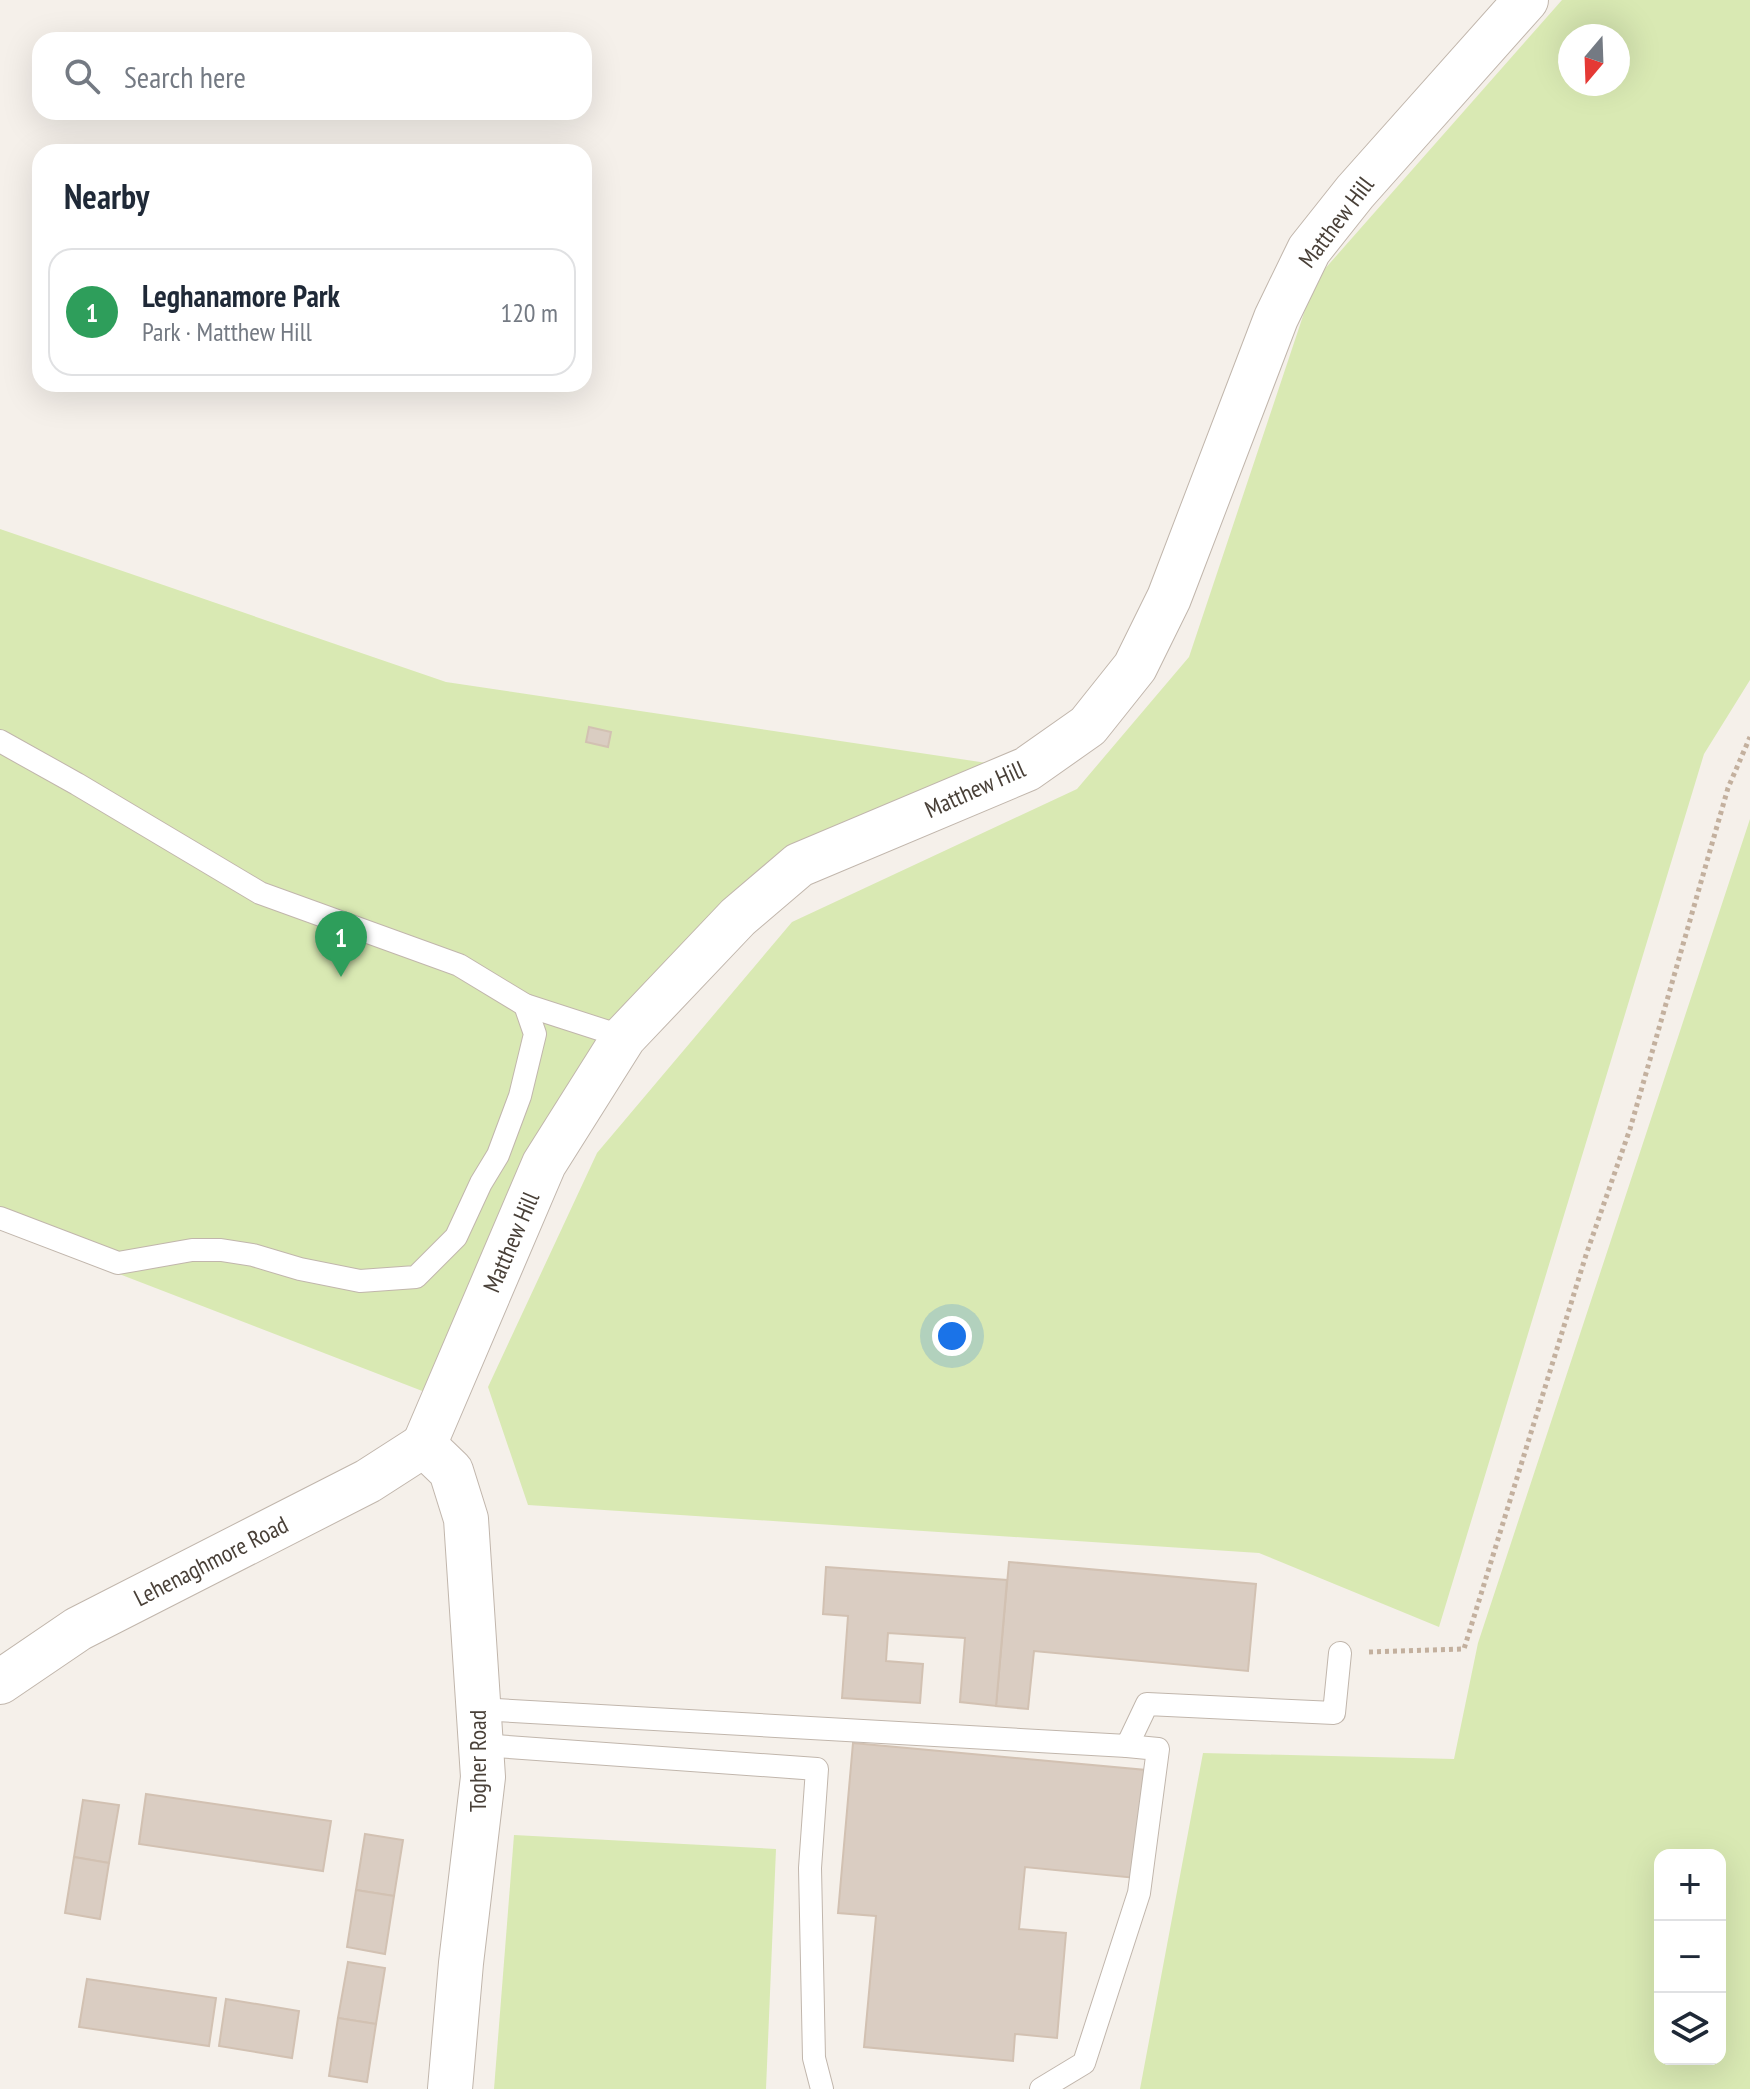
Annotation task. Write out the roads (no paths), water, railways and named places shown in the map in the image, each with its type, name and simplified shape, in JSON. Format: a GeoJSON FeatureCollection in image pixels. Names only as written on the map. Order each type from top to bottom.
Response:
{"type":"FeatureCollection","features":[{"type":"Feature","properties":{"kind":"street","name":"Matthew Hill"},"geometry":{"type":"LineString","coordinates":[[424,1445],[544,1164],[624,1037],[738,917],[799,865],[1027,769],[1088,726],[1135,667],[1169,598],[1276,318],[1309,250],[1355,192],[1526,0]]}},
{"type":"Feature","properties":{"kind":"street","name":"Lehenaghmore Road"},"geometry":{"type":"LineString","coordinates":[[0,1682],[78,1629],[368,1481],[424,1445]]}},
{"type":"Feature","properties":{"kind":"street","name":"Togher Road"},"geometry":{"type":"LineString","coordinates":[[424,1445],[451,1471],[466,1519],[483,1777],[450,2089]]}},
{"type":"Feature","properties":{"kind":"lane"},"geometry":{"type":"LineString","coordinates":[[0,741],[260,893],[459,965],[525,1005],[624,1037]]}},
{"type":"Feature","properties":{"kind":"lane"},"geometry":{"type":"LineString","coordinates":[[0,1218],[118,1263],[192,1250],[221,1250],[360,1281],[416,1277],[456,1237],[498,1155],[520,1096],[535,1034],[525,1005]]}},
{"type":"Feature","properties":{"kind":"lane"},"geometry":{"type":"LineString","coordinates":[[1127,1746],[1147,1704],[1334,1713],[1340,1653]]}},
{"type":"Feature","properties":{"kind":"lane"},"geometry":{"type":"LineString","coordinates":[[479,1727],[1158,1749],[1139,1893],[1084,2063],[1041,2089]]}},
{"type":"Feature","properties":{"kind":"lane"},"geometry":{"type":"LineString","coordinates":[[479,1727],[817,1769],[810,1868],[814,2058],[822,2089]]}},
{"type":"Feature","properties":{"kind":"place","name":"Leghanamore Park"},"geometry":{"type":"Point","coordinates":[341,977]}}]}
